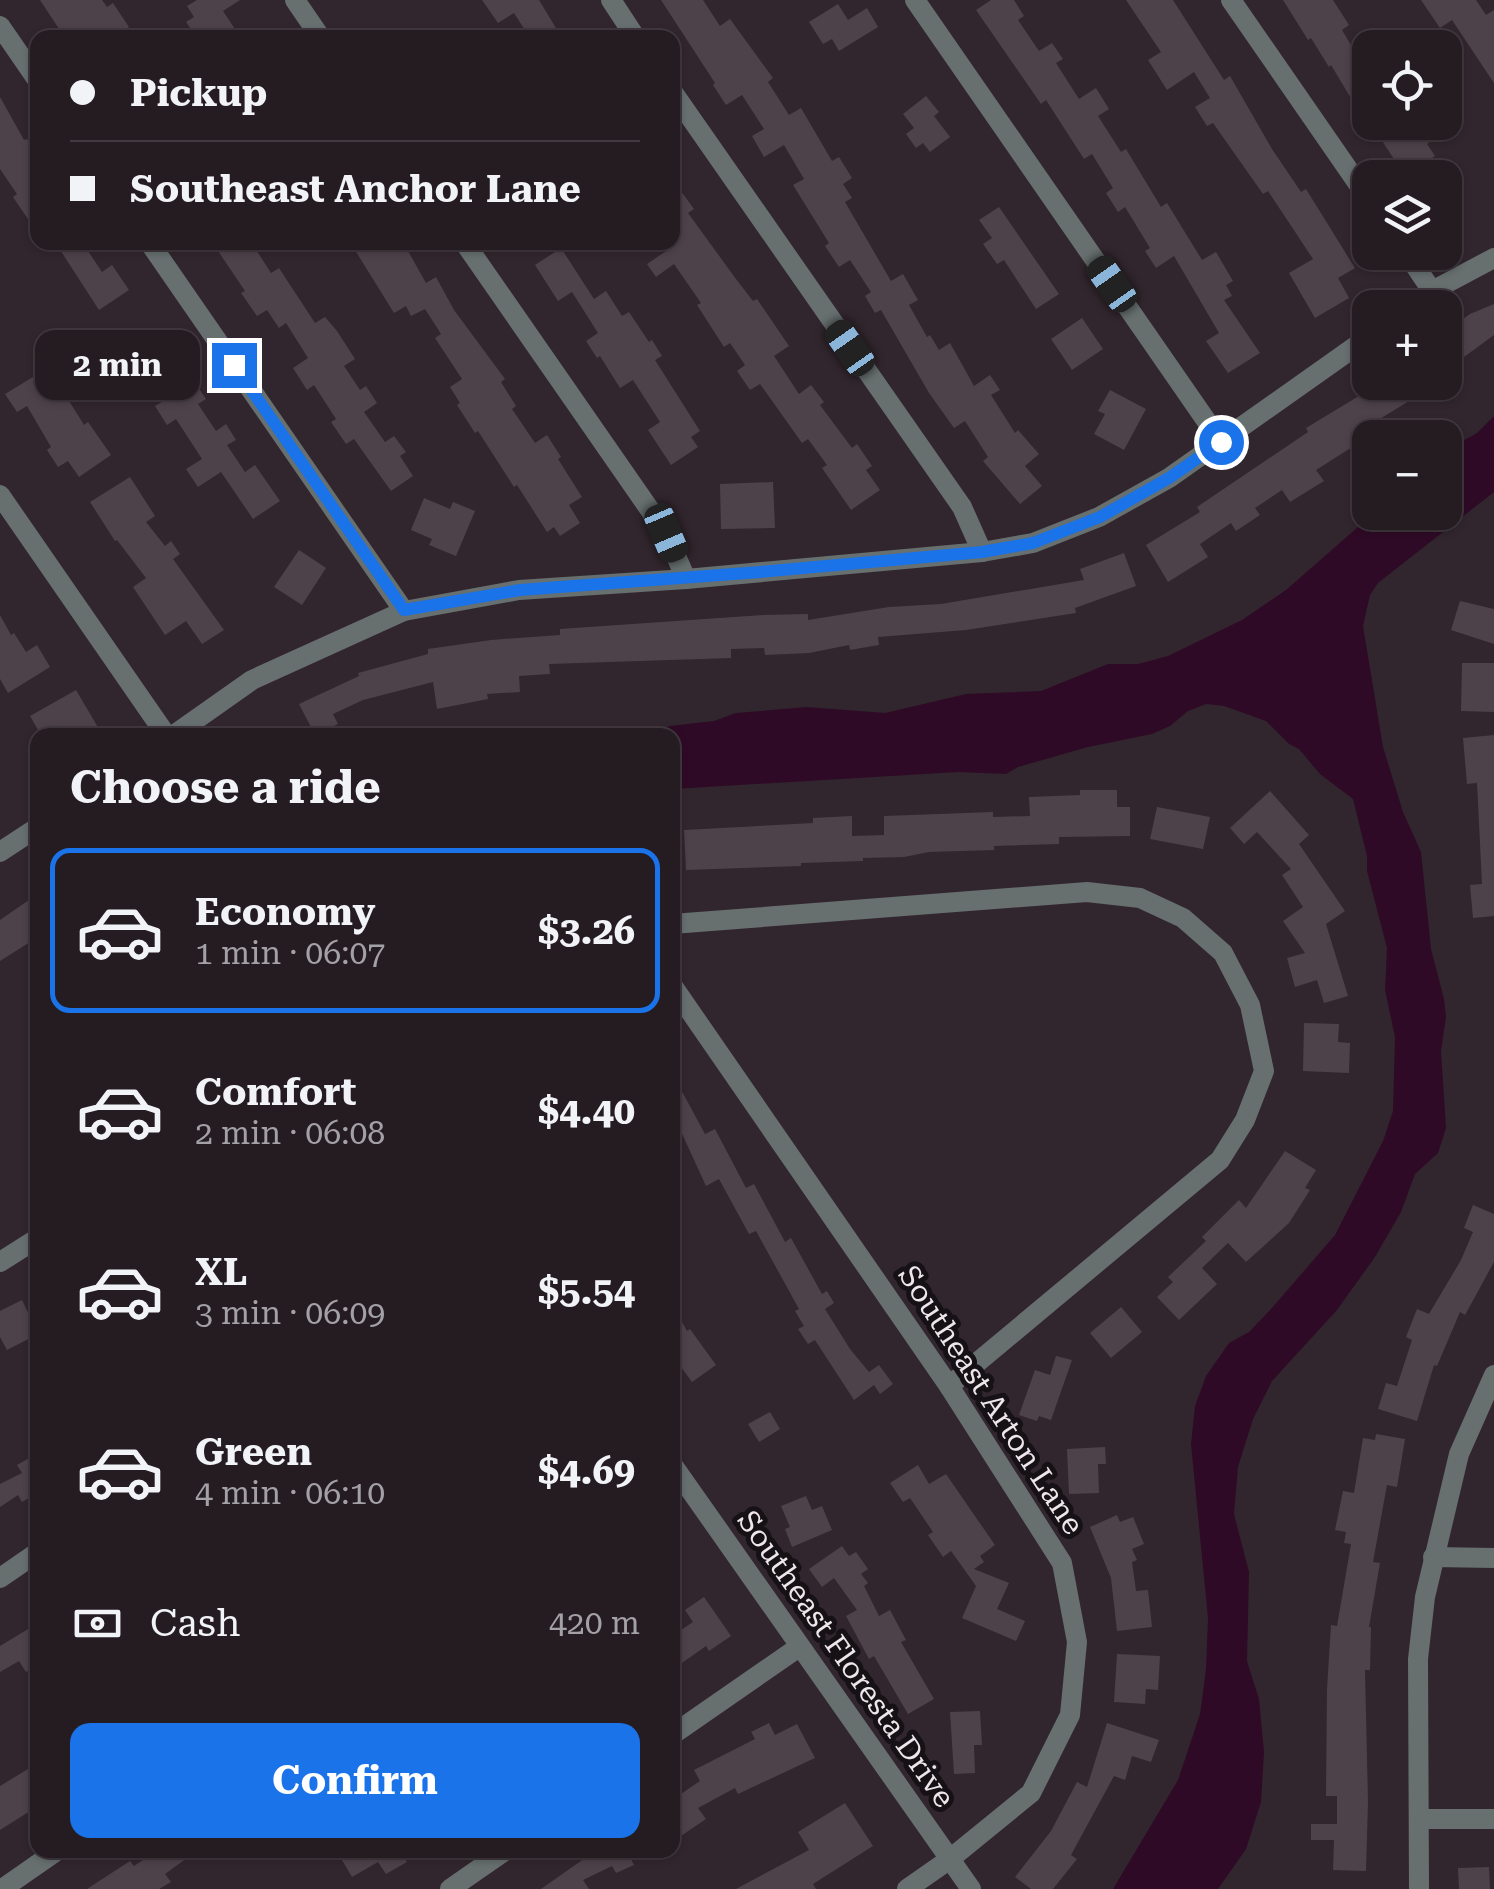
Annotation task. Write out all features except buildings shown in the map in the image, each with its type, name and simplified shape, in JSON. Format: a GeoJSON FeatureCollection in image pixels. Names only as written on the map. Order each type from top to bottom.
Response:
{"type":"FeatureCollection","features":[{"type":"Feature","properties":{"kind":"street"},"geometry":{"type":"LineString","coordinates":[[295,0],[316,30]]}},
{"type":"Feature","properties":{"kind":"street"},"geometry":{"type":"LineString","coordinates":[[611,0],[631,30]]}},
{"type":"Feature","properties":{"kind":"street"},"geometry":{"type":"LineString","coordinates":[[915,0],[1221,442]]}},
{"type":"Feature","properties":{"kind":"street"},"geometry":{"type":"LineString","coordinates":[[1231,0],[1352,175]]}},
{"type":"Feature","properties":{"kind":"street"},"geometry":{"type":"LineString","coordinates":[[0,26],[30,69]]}},
{"type":"Feature","properties":{"kind":"street"},"geometry":{"type":"LineString","coordinates":[[680,103],[962,507],[982,552]]}},
{"type":"Feature","properties":{"kind":"street"},"geometry":{"type":"LineString","coordinates":[[156,250],[404,610]]}},
{"type":"Feature","properties":{"kind":"street"},"geometry":{"type":"LineString","coordinates":[[470,250],[666,533],[686,579]]}},
{"type":"Feature","properties":{"kind":"street"},"geometry":{"type":"LineString","coordinates":[[1434,290],[1494,258]]}},
{"type":"Feature","properties":{"kind":"street"},"geometry":{"type":"LineString","coordinates":[[184,728],[252,680],[404,610],[520,590],[982,552],[1033,543],[1100,517],[1169,478],[1352,349]]}},
{"type":"Feature","properties":{"kind":"street"},"geometry":{"type":"LineString","coordinates":[[0,495],[161,728]]}},
{"type":"Feature","properties":{"kind":"street"},"geometry":{"type":"LineString","coordinates":[[0,852],[30,831]]}},
{"type":"Feature","properties":{"kind":"street"},"geometry":{"type":"LineString","coordinates":[[680,923],[1087,892],[1140,898],[1183,918],[1222,953],[1250,1005],[1264,1072],[1245,1120],[1220,1160],[949,1386]]}},
{"type":"Feature","properties":{"kind":"street","name":"Southeast Arton Lane"},"geometry":{"type":"LineString","coordinates":[[680,997],[949,1386],[1062,1562],[1077,1642],[1070,1715],[1031,1793],[908,1889]]}},
{"type":"Feature","properties":{"kind":"street"},"geometry":{"type":"LineString","coordinates":[[0,1262],[30,1243]]}},
{"type":"Feature","properties":{"kind":"street"},"geometry":{"type":"LineString","coordinates":[[1419,1889],[1418,1659],[1433,1557],[1459,1454],[1494,1375]]}},
{"type":"Feature","properties":{"kind":"street","name":"Southeast Floresta Drive"},"geometry":{"type":"LineString","coordinates":[[680,1476],[971,1889]]}},
{"type":"Feature","properties":{"kind":"street"},"geometry":{"type":"LineString","coordinates":[[0,1578],[30,1557]]}},
{"type":"Feature","properties":{"kind":"street"},"geometry":{"type":"LineString","coordinates":[[1433,1557],[1494,1558]]}},
{"type":"Feature","properties":{"kind":"street"},"geometry":{"type":"LineString","coordinates":[[680,1730],[799,1648]]}},
{"type":"Feature","properties":{"kind":"street"},"geometry":{"type":"LineString","coordinates":[[1419,1820],[1494,1820]]}},
{"type":"Feature","properties":{"kind":"street"},"geometry":{"type":"LineString","coordinates":[[2,1889],[47,1858]]}},
{"type":"Feature","properties":{"kind":"street"},"geometry":{"type":"LineString","coordinates":[[450,1889],[495,1858]]}},
{"type":"Feature","properties":{"kind":"shaded area"},"geometry":{"type":"Polygon","coordinates":[[[1494,416],[1494,492],[1462,517],[1462,441],[1494,416]]]}},
{"type":"Feature","properties":{"kind":"shaded area"},"geometry":{"type":"Polygon","coordinates":[[[1355,530],[1446,530],[1378,583],[1370,595],[1363,626],[1383,747],[1403,812],[1421,852],[1431,949],[1446,1017],[1441,1051],[1446,1128],[1438,1153],[1415,1174],[1401,1212],[1375,1257],[1337,1310],[1272,1381],[1253,1419],[1238,1467],[1234,1514],[1249,1572],[1247,1661],[1259,1699],[1264,1752],[1261,1802],[1246,1849],[1218,1889],[1113,1889],[1178,1780],[1200,1714],[1208,1618],[1191,1444],[1195,1406],[1206,1376],[1229,1343],[1249,1332],[1335,1235],[1383,1141],[1393,1111],[1395,1037],[1385,990],[1387,948],[1353,799],[1320,774],[1299,749],[1266,721],[1206,704],[1152,734],[1088,747],[1006,774],[958,772],[680,789],[680,728],[664,728],[714,721],[736,713],[807,707],[885,713],[966,694],[1041,691],[1108,664],[1138,664],[1168,656],[1242,620],[1286,590],[1355,530]]]}},
{"type":"Feature","properties":{"kind":"route"},"geometry":{"type":"LineString","coordinates":[[234,365],[404,610],[520,590],[982,552],[1033,543],[1100,517],[1169,478],[1221,442]]}}]}
